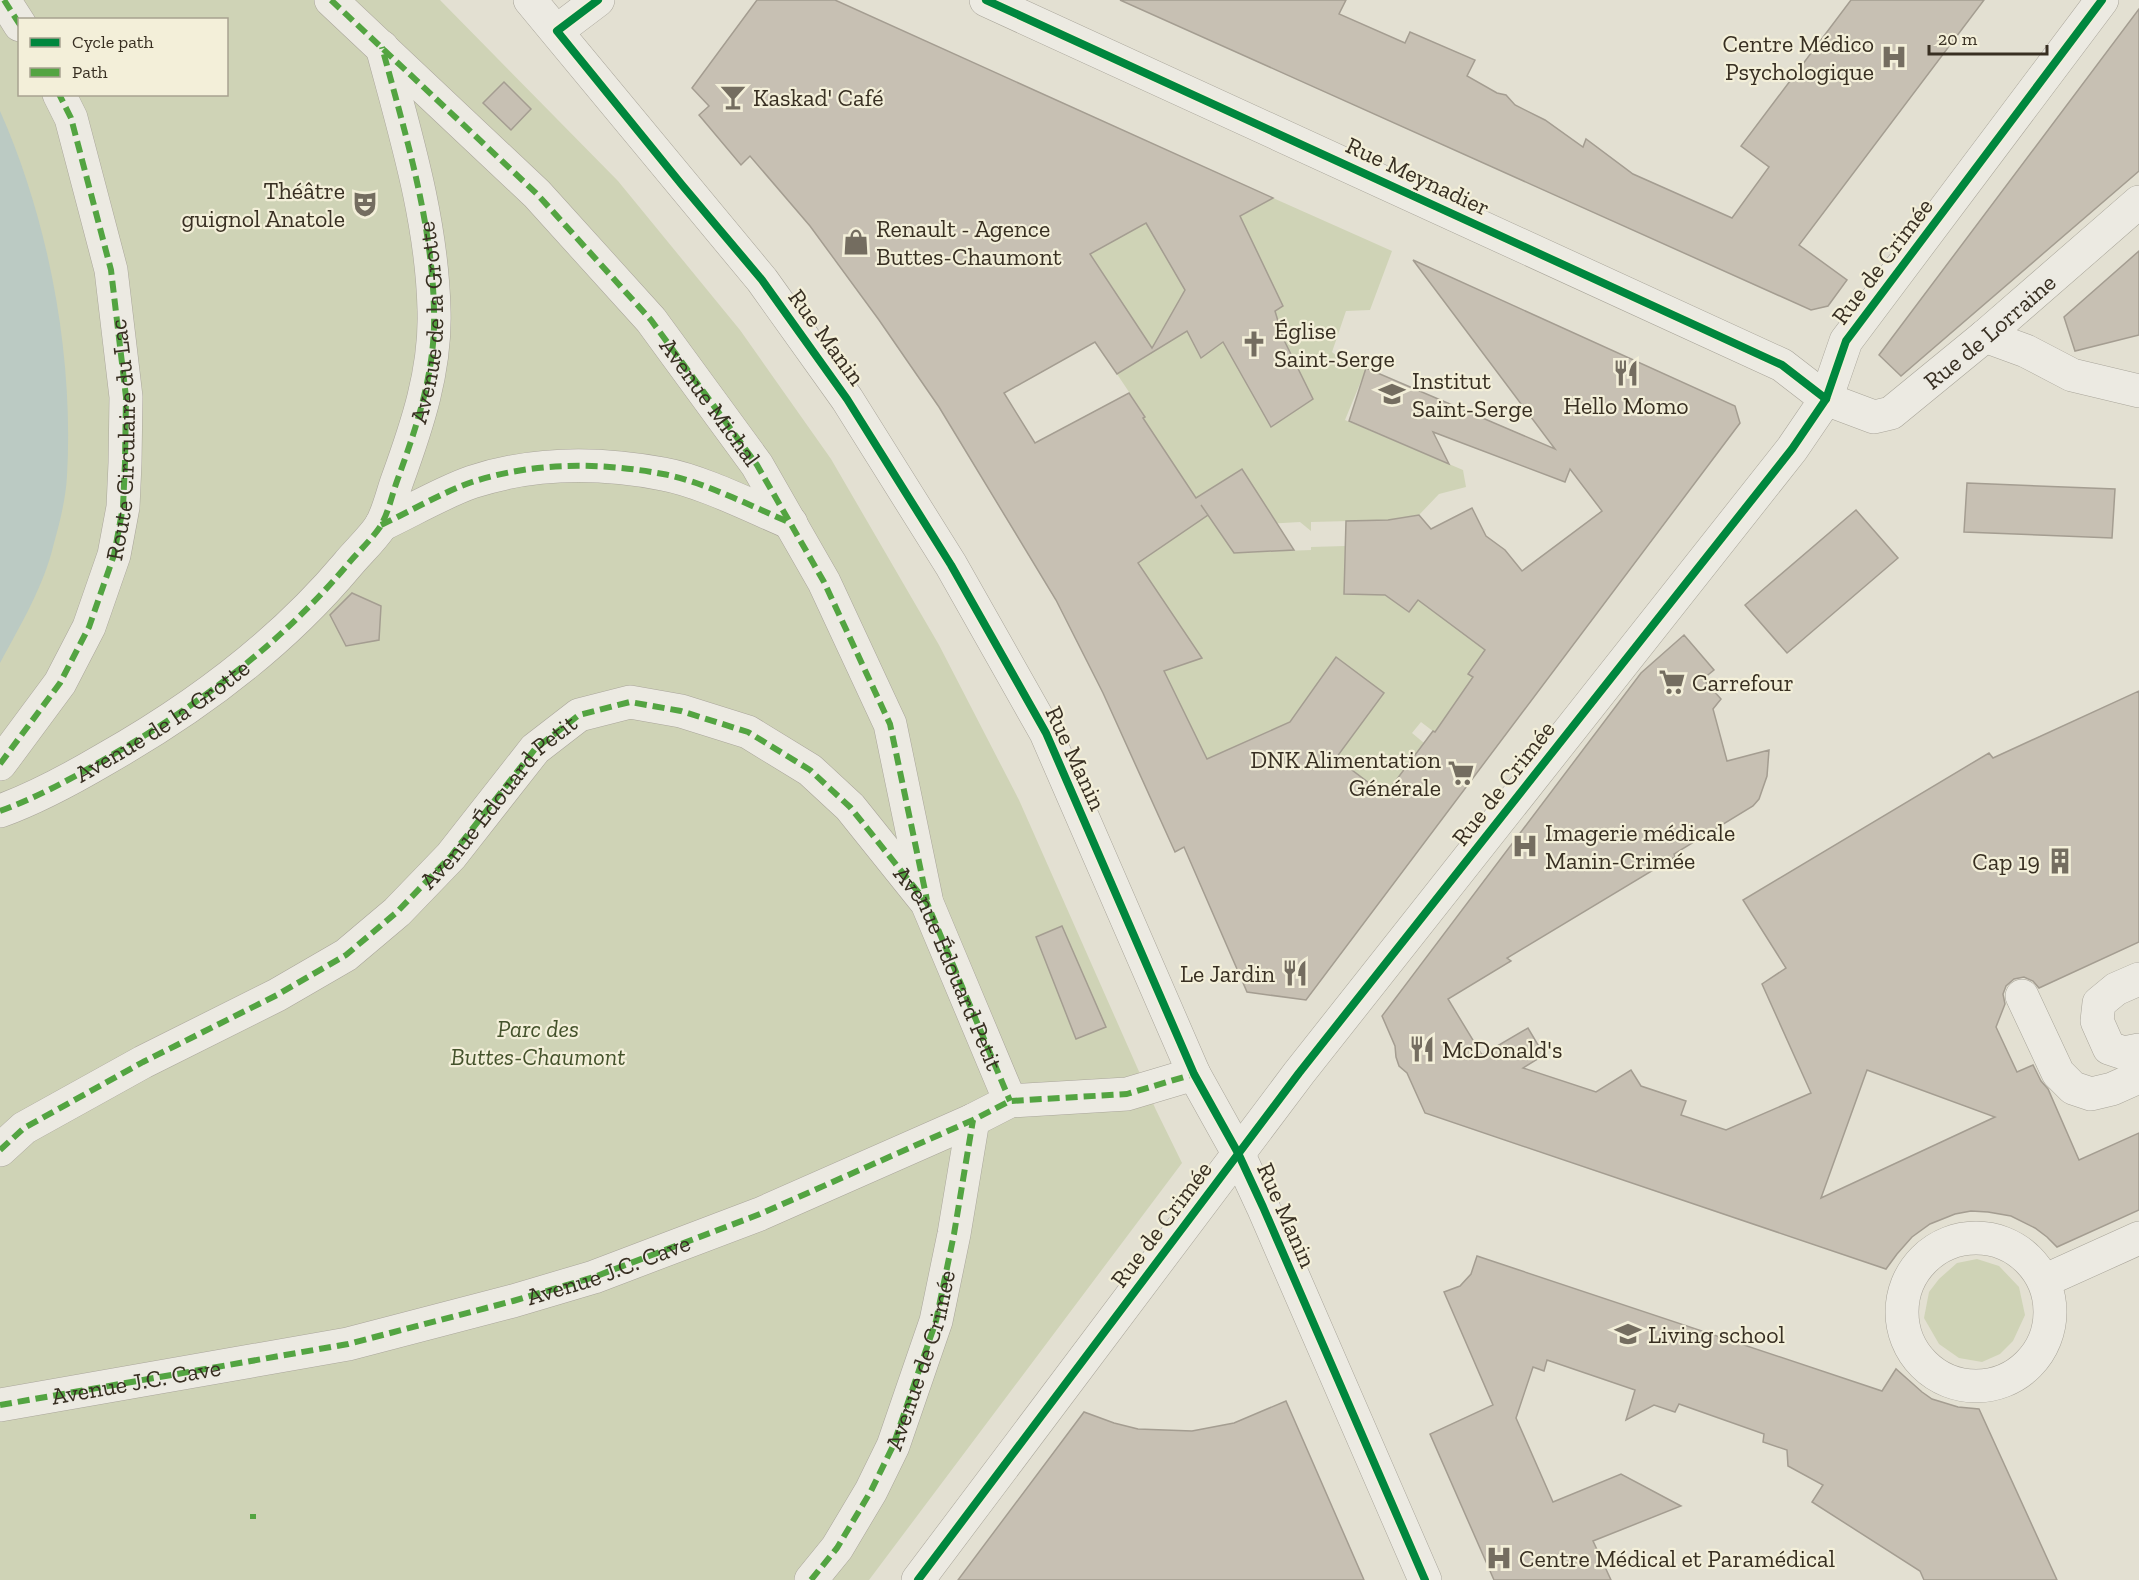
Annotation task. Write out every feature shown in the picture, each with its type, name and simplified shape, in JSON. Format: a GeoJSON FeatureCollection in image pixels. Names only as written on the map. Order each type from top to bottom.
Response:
{"type":"FeatureCollection","features":[{"type":"Feature","properties":{"kind":"street"},"geometry":{"type":"LineString","coordinates":[[4,0],[18,22]]}},
{"type":"Feature","properties":{"kind":"street","name":"Avenue Michal"},"geometry":{"type":"LineString","coordinates":[[331,0],[537,194],[651,320],[757,465],[824,582],[890,724],[927,903]]}},
{"type":"Feature","properties":{"kind":"street","name":"Rue Manin"},"geometry":{"type":"LineString","coordinates":[[530,0],[762,280],[847,399],[951,565],[1046,733],[1194,1074],[1238,1153],[1425,1580]]}},
{"type":"Feature","properties":{"kind":"street"},"geometry":{"type":"LineString","coordinates":[[557,31],[598,0]]}},
{"type":"Feature","properties":{"kind":"street","name":"Rue Meynadier"},"geometry":{"type":"LineString","coordinates":[[986,0],[1782,365],[1826,399]]}},
{"type":"Feature","properties":{"kind":"street","name":"Rue de Crimée"},"geometry":{"type":"LineString","coordinates":[[918,1580],[1238,1153],[1792,449],[1826,399],[1846,341],[2102,0]]}},
{"type":"Feature","properties":{"kind":"street","name":"Avenue de la Grotte"},"geometry":{"type":"LineString","coordinates":[[0,812],[80,774],[147,736],[207,695],[258,654],[321,597],[381,525],[421,412],[431,360],[435,312],[430,251],[417,183],[382,47]]}},
{"type":"Feature","properties":{"kind":"street","name":"Route Circulaire du Lac"},"geometry":{"type":"LineString","coordinates":[[0,764],[60,683],[89,627],[114,555],[123,507],[126,397],[111,270],[71,118],[59,96]]}},
{"type":"Feature","properties":{"kind":"street","name":"Rue de Lorraine"},"geometry":{"type":"LineString","coordinates":[[1826,399],[1874,417],[1891,413],[1985,336],[2139,202]]}},
{"type":"Feature","properties":{"kind":"street"},"geometry":{"type":"LineString","coordinates":[[1985,336],[2026,351],[2072,375],[2139,391]]}},
{"type":"Feature","properties":{"kind":"street","name":"Avenue de la Grotte"},"geometry":{"type":"LineString","coordinates":[[381,525],[471,483],[520,470],[571,466],[604,467],[664,474],[707,488],[791,523]]}},
{"type":"Feature","properties":{"kind":"street","name":"Avenue Édouard Petit"},"geometry":{"type":"LineString","coordinates":[[0,1150],[24,1128],[143,1062],[277,995],[346,955],[397,912],[451,856],[535,749],[579,715],[630,702],[681,711],[748,732],[810,770],[842,800],[927,903],[1010,1101]]}},
{"type":"Feature","properties":{"kind":"street"},"geometry":{"type":"LineString","coordinates":[[2139,979],[2116,989],[2099,1003],[2097,1021],[2109,1048],[2124,1053],[2139,1050]]}},
{"type":"Feature","properties":{"kind":"street"},"geometry":{"type":"LineString","coordinates":[[2022,996],[2058,1073],[2073,1088],[2091,1094],[2112,1089],[2139,1077]]}},
{"type":"Feature","properties":{"kind":"street","name":"Avenue J.C. Cave"},"geometry":{"type":"LineString","coordinates":[[0,1405],[348,1344],[584,1280],[760,1214],[973,1120],[1010,1101],[1127,1094],[1194,1074]]}},
{"type":"Feature","properties":{"kind":"street","name":"Avenue de Crimée"},"geometry":{"type":"LineString","coordinates":[[811,1580],[837,1548],[871,1491],[893,1446],[936,1321],[954,1234],[973,1120]]}},
{"type":"Feature","properties":{"kind":"street"},"geometry":{"type":"LineString","coordinates":[[1974,1236],[1997,1239],[2018,1249],[2036,1266],[2046,1280],[2051,1308],[2047,1335],[2042,1348],[2031,1363],[2016,1375],[1995,1384],[1974,1386],[1952,1383],[1932,1372],[1916,1357],[1906,1337],[1901,1314],[1904,1291],[1914,1269],[1930,1252],[1951,1241],[1974,1236]]}},
{"type":"Feature","properties":{"kind":"street"},"geometry":{"type":"LineString","coordinates":[[2046,1280],[2139,1238]]}},
{"type":"Feature","properties":{"kind":"green space","name":"Parc des Buttes-Chaumont"},"geometry":{"type":"Polygon","coordinates":[[[0,0],[440,0],[618,181],[740,330],[831,459],[939,645],[1019,800],[1156,1110],[1182,1163],[869,1580],[0,1580],[0,0]]]}},
{"type":"Feature","properties":{"kind":"green space"},"geometry":{"type":"Polygon","coordinates":[[[1273,198],[1392,251],[1370,310],[1346,311],[1332,352],[1340,359],[1366,369],[1345,420],[1463,470],[1466,487],[1439,494],[1419,515],[1388,520],[1311,522],[1311,531],[1300,522],[1264,524],[1269,512],[1242,469],[1196,498],[1117,374],[1145,356],[1113,288],[1075,231],[1133,230],[1166,212],[1166,258],[1273,198]]]}},
{"type":"Feature","properties":{"kind":"green space"},"geometry":{"type":"Polygon","coordinates":[[[1208,515],[1234,553],[1311,550],[1311,547],[1345,546],[1344,594],[1385,595],[1408,612],[1418,600],[1487,651],[1478,680],[1438,735],[1421,722],[1412,733],[1424,743],[1385,796],[1336,758],[1384,693],[1336,658],[1290,722],[1207,759],[1160,664],[1138,563],[1208,515]]]}},
{"type":"Feature","properties":{"kind":"green space"},"geometry":{"type":"Polygon","coordinates":[[[1977,1259],[1999,1266],[2019,1287],[2025,1315],[2013,1341],[2000,1354],[1982,1362],[1959,1358],[1939,1344],[1924,1318],[1929,1292],[1939,1279],[1957,1263],[1977,1259]]]}},
{"type":"Feature","properties":{"kind":"shaded area"},"geometry":{"type":"Polygon","coordinates":[[[0,111],[17,153],[45,243],[62,337],[68,430],[65,492],[50,559],[31,604],[0,663],[0,111]]]}},
{"type":"Feature","properties":{"kind":"building"},"geometry":{"type":"Polygon","coordinates":[[[757,0],[835,0],[1273,198],[1240,216],[1283,306],[1275,311],[1283,338],[1313,399],[1271,427],[1223,342],[1201,358],[1187,331],[1117,374],[1095,342],[1004,393],[1035,443],[1129,393],[1196,498],[1242,469],[1294,550],[1234,553],[1208,515],[1138,563],[1202,658],[1164,671],[1207,759],[1290,722],[1336,657],[1384,693],[1336,758],[1385,795],[1433,731],[1435,732],[1473,677],[1468,674],[1485,650],[1418,600],[1409,612],[1385,595],[1344,594],[1346,521],[1388,520],[1419,515],[1431,529],[1472,508],[1486,536],[1505,550],[1522,571],[1602,511],[1570,469],[1565,482],[1433,432],[1449,464],[1349,421],[1366,368],[1555,449],[1413,260],[1735,406],[1740,423],[1306,1000],[1247,992],[1184,847],[1175,852],[1103,693],[1056,600],[939,407],[810,226],[750,156],[741,165],[699,115],[709,106],[692,88],[757,0]],[[1146,223],[1090,254],[1152,348],[1185,290],[1146,223]]]}},
{"type":"Feature","properties":{"kind":"building"},"geometry":{"type":"Polygon","coordinates":[[[1120,0],[1346,0],[1339,14],[1405,43],[1410,32],[1475,60],[1467,76],[1497,93],[1506,95],[1515,105],[1545,120],[1583,147],[1586,139],[1633,174],[1732,218],[1769,167],[1741,146],[1851,0],[1984,0],[1799,245],[1847,280],[1828,306],[1811,310],[1120,0]]]}},
{"type":"Feature","properties":{"kind":"building"},"geometry":{"type":"Polygon","coordinates":[[[2139,9],[2139,171],[1901,376],[1879,355],[2139,9]]]}},
{"type":"Feature","properties":{"kind":"building"},"geometry":{"type":"Polygon","coordinates":[[[504,82],[531,109],[511,130],[483,103],[504,82]]]}},
{"type":"Feature","properties":{"kind":"building"},"geometry":{"type":"Polygon","coordinates":[[[2139,251],[2139,335],[2075,351],[2064,317],[2139,251]]]}},
{"type":"Feature","properties":{"kind":"building"},"geometry":{"type":"Polygon","coordinates":[[[1967,483],[2115,489],[2112,538],[1964,532],[1967,483]]]}},
{"type":"Feature","properties":{"kind":"building"},"geometry":{"type":"Polygon","coordinates":[[[1856,510],[1898,558],[1787,653],[1745,605],[1856,510]]]}},
{"type":"Feature","properties":{"kind":"building"},"geometry":{"type":"Polygon","coordinates":[[[352,593],[381,606],[379,640],[346,646],[330,615],[352,593]]]}},
{"type":"Feature","properties":{"kind":"building"},"geometry":{"type":"Polygon","coordinates":[[[1684,635],[1714,670],[1703,679],[1721,699],[1713,709],[1727,761],[1769,750],[1767,776],[1759,799],[1753,806],[1674,854],[1675,857],[1507,958],[1511,961],[1448,999],[1482,1055],[1528,1028],[1544,1055],[1523,1068],[1596,1092],[1631,1070],[1641,1086],[1686,1101],[1681,1115],[1726,1130],[1811,1093],[1762,984],[1786,968],[1743,900],[1989,753],[1993,758],[2139,691],[2139,942],[2039,988],[2033,981],[2024,977],[2014,979],[2006,986],[2003,994],[2005,1004],[1996,1027],[2017,1072],[2033,1065],[2048,1089],[2079,1160],[2139,1133],[2139,1210],[2057,1247],[2035,1228],[2011,1216],[1971,1211],[1955,1214],[1930,1224],[1912,1237],[1886,1269],[1425,1113],[1407,1073],[1399,1066],[1395,1046],[1382,1016],[1641,673],[1684,635]],[[1867,1070],[1821,1198],[1995,1117],[1867,1070]]]}},
{"type":"Feature","properties":{"kind":"building"},"geometry":{"type":"Polygon","coordinates":[[[1062,926],[1106,1027],[1076,1039],[1036,937],[1062,926]]]}},
{"type":"Feature","properties":{"kind":"building"},"geometry":{"type":"Polygon","coordinates":[[[1477,1256],[1882,1391],[1896,1369],[1932,1399],[1958,1407],[1979,1409],[2057,1580],[1924,1580],[1920,1571],[1812,1502],[1823,1485],[1788,1466],[1787,1450],[1763,1442],[1764,1434],[1679,1404],[1675,1412],[1654,1405],[1626,1420],[1635,1390],[1547,1360],[1544,1371],[1533,1367],[1516,1418],[1553,1502],[1621,1474],[1681,1506],[1593,1541],[1611,1580],[1494,1580],[1430,1434],[1493,1405],[1444,1292],[1460,1286],[1471,1274],[1477,1256]]]}},
{"type":"Feature","properties":{"kind":"building"},"geometry":{"type":"Polygon","coordinates":[[[1286,1401],[1364,1580],[958,1580],[1084,1412],[1138,1429],[1192,1431],[1234,1423],[1286,1401]]]}},
{"type":"Feature","properties":{"kind":"marked path"},"geometry":{"type":"LineString","coordinates":[[4,0],[18,22]]}},
{"type":"Feature","properties":{"kind":"marked path"},"geometry":{"type":"LineString","coordinates":[[331,0],[537,194],[651,320],[757,465],[824,582],[890,724],[927,900]]}},
{"type":"Feature","properties":{"kind":"marked path"},"geometry":{"type":"LineString","coordinates":[[0,811],[53,788],[139,739],[204,696],[294,621],[373,537],[383,522],[412,440],[424,397],[432,354],[434,310],[423,210],[382,47]]}},
{"type":"Feature","properties":{"kind":"marked path"},"geometry":{"type":"LineString","coordinates":[[0,764],[60,683],[89,627],[114,555],[123,507],[126,397],[111,270],[71,118],[60,96]]}},
{"type":"Feature","properties":{"kind":"marked path"},"geometry":{"type":"LineString","coordinates":[[381,525],[472,482],[495,475],[567,466],[615,467],[678,477],[711,488],[791,523]]}},
{"type":"Feature","properties":{"kind":"marked path"},"geometry":{"type":"LineString","coordinates":[[0,1150],[24,1128],[143,1062],[277,995],[346,955],[397,912],[451,856],[535,749],[579,715],[630,702],[681,711],[748,732],[810,770],[850,807],[927,903],[1010,1101]]}},
{"type":"Feature","properties":{"kind":"marked path"},"geometry":{"type":"LineString","coordinates":[[0,1405],[348,1344],[513,1301],[594,1277],[760,1214],[973,1120],[1010,1101],[1127,1094],[1194,1074]]}},
{"type":"Feature","properties":{"kind":"marked path"},"geometry":{"type":"LineString","coordinates":[[811,1580],[837,1548],[871,1491],[893,1446],[936,1321],[954,1234],[973,1120]]}},
{"type":"Feature","properties":{"kind":"marked path"},"geometry":{"type":"LineString","coordinates":[[253,1514],[253,1519]]}},
{"type":"Feature","properties":{"kind":"cycle path"},"geometry":{"type":"LineString","coordinates":[[598,0],[557,31],[762,280],[847,399],[951,565],[1046,733],[1194,1074],[1238,1153],[1263,1207],[1425,1580]]}},
{"type":"Feature","properties":{"kind":"cycle path"},"geometry":{"type":"LineString","coordinates":[[986,0],[1782,365],[1826,399]]}},
{"type":"Feature","properties":{"kind":"cycle path"},"geometry":{"type":"LineString","coordinates":[[918,1580],[1299,1073],[1792,449],[1826,399],[1846,341],[2102,0]]}},
{"type":"Feature","properties":{"kind":"place","name":"Centre Médico Psychologique"},"geometry":{"type":"Point","coordinates":[1894,57]}},
{"type":"Feature","properties":{"kind":"place","name":"Kaskad' Café"},"geometry":{"type":"Point","coordinates":[733,97]}},
{"type":"Feature","properties":{"kind":"place","name":"Théâtre guignol Anatole"},"geometry":{"type":"Point","coordinates":[365,204]}},
{"type":"Feature","properties":{"kind":"place","name":"Renault - Agence Buttes-Chaumont"},"geometry":{"type":"Point","coordinates":[856,242]}},
{"type":"Feature","properties":{"kind":"place","name":"Église Saint-Serge"},"geometry":{"type":"Point","coordinates":[1254,344]}},
{"type":"Feature","properties":{"kind":"place","name":"Hello Momo"},"geometry":{"type":"Point","coordinates":[1626,373]}},
{"type":"Feature","properties":{"kind":"place","name":"Institut Saint-Serge"},"geometry":{"type":"Point","coordinates":[1392,394]}},
{"type":"Feature","properties":{"kind":"place","name":"Carrefour"},"geometry":{"type":"Point","coordinates":[1672,682]}},
{"type":"Feature","properties":{"kind":"place","name":"DNK Alimentation Générale"},"geometry":{"type":"Point","coordinates":[1461,773]}},
{"type":"Feature","properties":{"kind":"place","name":"Imagerie médicale Manin-Crimée"},"geometry":{"type":"Point","coordinates":[1525,846]}},
{"type":"Feature","properties":{"kind":"place","name":"Cap 19"},"geometry":{"type":"Point","coordinates":[2060,861]}},
{"type":"Feature","properties":{"kind":"place","name":"Le Jardin"},"geometry":{"type":"Point","coordinates":[1295,973]}},
{"type":"Feature","properties":{"kind":"place","name":"McDonald's"},"geometry":{"type":"Point","coordinates":[1422,1049]}},
{"type":"Feature","properties":{"kind":"place","name":"Living school"},"geometry":{"type":"Point","coordinates":[1628,1334]}},
{"type":"Feature","properties":{"kind":"place","name":"Centre Médical et Paramédical"},"geometry":{"type":"Point","coordinates":[1499,1558]}}]}
